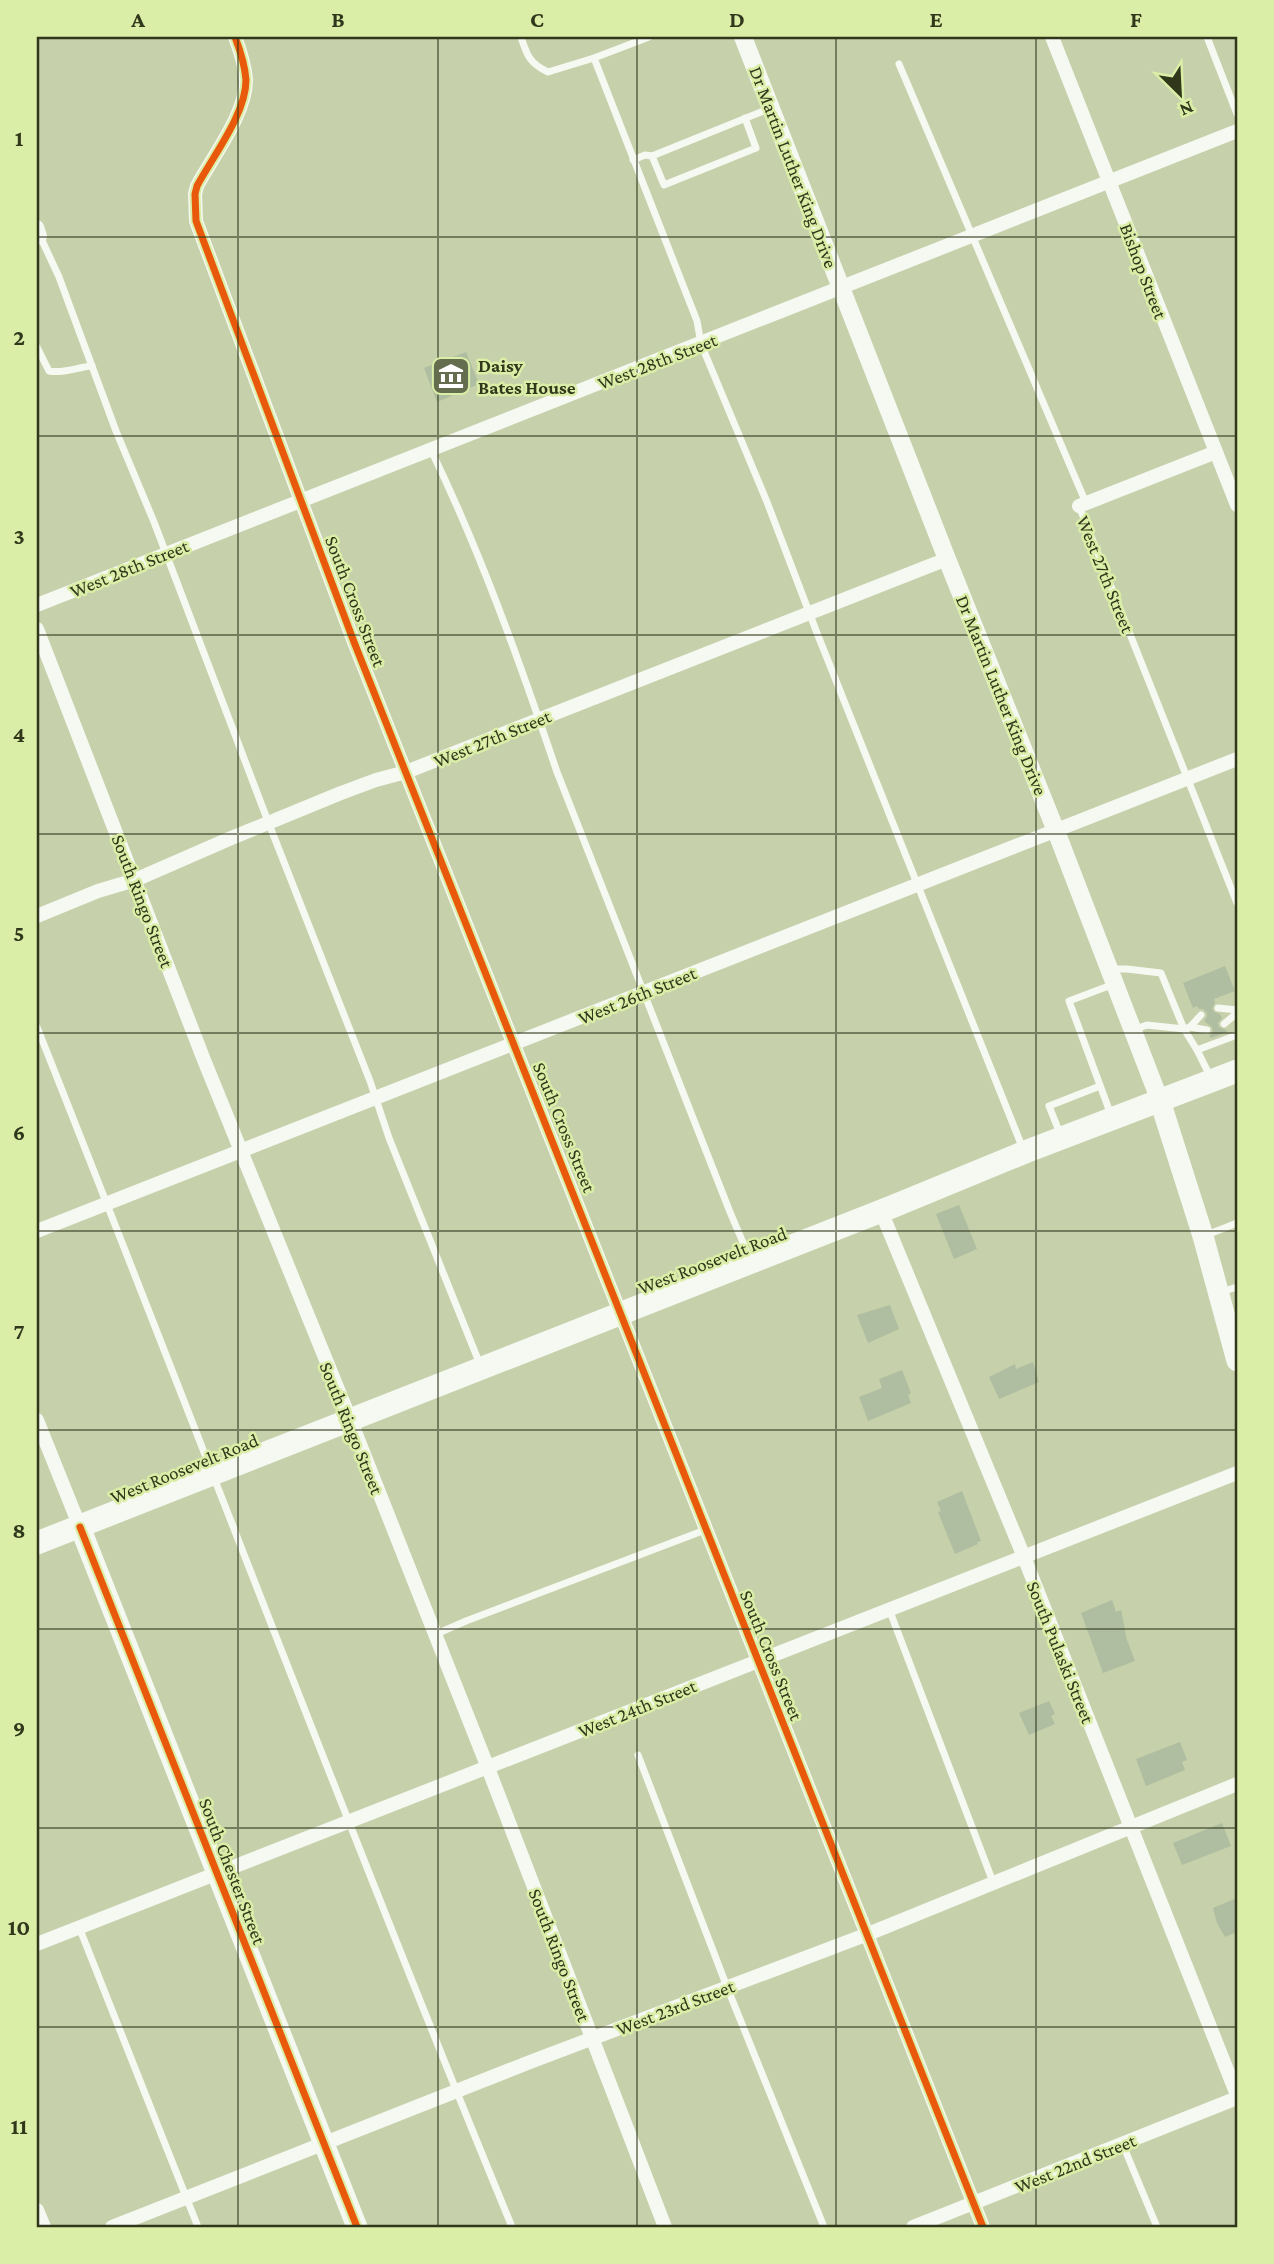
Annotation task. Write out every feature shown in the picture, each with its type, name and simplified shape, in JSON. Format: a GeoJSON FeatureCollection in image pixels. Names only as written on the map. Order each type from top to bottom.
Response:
{"type":"FeatureCollection","features":[{"type":"Feature","properties":{"kind":"main road","name":"West Roosevelt Road"},"geometry":{"type":"LineString","coordinates":[[37,1544],[481,1367],[752,1263],[1025,1152],[1237,1071]]}},
{"type":"Feature","properties":{"kind":"main road","name":"Dr Martin Luther King Drive"},"geometry":{"type":"LineString","coordinates":[[1160,1101],[1203,1236],[1228,1290],[1237,1361]]}},
{"type":"Feature","properties":{"kind":"main road","name":"South Chester Street"},"geometry":{"type":"LineString","coordinates":[[80,1527],[357,2227]]}},
{"type":"Feature","properties":{"kind":"street","name":"South Cross Street"},"geometry":{"type":"LineString","coordinates":[[235,37],[246,80],[244,97],[197,186],[196,221],[354,642],[983,2227]]}},
{"type":"Feature","properties":{"kind":"street","name":"Dr Martin Luther King Drive"},"geometry":{"type":"LineString","coordinates":[[743,37],[1160,1101]]}},
{"type":"Feature","properties":{"kind":"street","name":"Bishop Street"},"geometry":{"type":"LineString","coordinates":[[1052,37],[1237,505]]}},
{"type":"Feature","properties":{"kind":"street","name":"West 28th Street"},"geometry":{"type":"LineString","coordinates":[[37,605],[1237,131]]}},
{"type":"Feature","properties":{"kind":"street","name":"West 27th Street"},"geometry":{"type":"LineString","coordinates":[[1082,504],[1216,452]]}},
{"type":"Feature","properties":{"kind":"street","name":"West 27th Street"},"geometry":{"type":"LineString","coordinates":[[37,916],[98,891],[135,880],[341,793],[406,772],[947,559]]}},
{"type":"Feature","properties":{"kind":"street","name":"South Ringo Street"},"geometry":{"type":"LineString","coordinates":[[37,629],[240,1151],[350,1419],[488,1768],[665,2227]]}},
{"type":"Feature","properties":{"kind":"street","name":"West 26th Street"},"geometry":{"type":"LineString","coordinates":[[37,1231],[1237,760]]}},
{"type":"Feature","properties":{"kind":"street","name":"South Pulaski Street"},"geometry":{"type":"LineString","coordinates":[[881,1211],[1024,1557],[1237,2096]]}},
{"type":"Feature","properties":{"kind":"street","name":"South Chester Street"},"geometry":{"type":"LineString","coordinates":[[37,1420],[80,1527]]}},
{"type":"Feature","properties":{"kind":"street","name":"West 24th Street"},"geometry":{"type":"LineString","coordinates":[[37,1944],[1237,1474]]}},
{"type":"Feature","properties":{"kind":"street","name":"West 23rd Street"},"geometry":{"type":"LineString","coordinates":[[112,2227],[456,2091],[868,1934],[1237,1784]]}},
{"type":"Feature","properties":{"kind":"street","name":"West 22nd Street"},"geometry":{"type":"LineString","coordinates":[[913,2227],[1123,2145],[1237,2096]]}},
{"type":"Feature","properties":{"kind":"street"},"geometry":{"type":"LineString","coordinates":[[37,2210],[44,2227]]}},
{"type":"Feature","properties":{"kind":"lane"},"geometry":{"type":"LineString","coordinates":[[521,37],[534,65],[548,72],[649,37]]}},
{"type":"Feature","properties":{"kind":"lane"},"geometry":{"type":"LineString","coordinates":[[1207,37],[1237,114]]}},
{"type":"Feature","properties":{"kind":"lane"},"geometry":{"type":"LineString","coordinates":[[594,58],[697,321],[701,344],[767,502],[952,974],[1025,1152]]}},
{"type":"Feature","properties":{"kind":"lane"},"geometry":{"type":"LineString","coordinates":[[899,64],[973,236],[1082,504]]}},
{"type":"Feature","properties":{"kind":"lane"},"geometry":{"type":"LineString","coordinates":[[633,160],[645,155],[652,156],[771,108]]}},
{"type":"Feature","properties":{"kind":"lane"},"geometry":{"type":"LineString","coordinates":[[652,156],[664,185],[756,148],[745,118]]}},
{"type":"Feature","properties":{"kind":"lane"},"geometry":{"type":"LineString","coordinates":[[38,234],[59,277],[365,1068],[374,1098],[481,1367]]}},
{"type":"Feature","properties":{"kind":"lane"},"geometry":{"type":"LineString","coordinates":[[37,347],[49,371],[56,373],[92,366]]}},
{"type":"Feature","properties":{"kind":"lane"},"geometry":{"type":"LineString","coordinates":[[431,449],[480,561],[541,718],[557,772],[752,1263]]}},
{"type":"Feature","properties":{"kind":"lane","name":"West 27th Street"},"geometry":{"type":"LineString","coordinates":[[1082,504],[1237,903]]}},
{"type":"Feature","properties":{"kind":"lane"},"geometry":{"type":"LineString","coordinates":[[1112,1119],[1069,1001],[1127,969],[1161,973],[1212,1081]]}},
{"type":"Feature","properties":{"kind":"lane"},"geometry":{"type":"LineString","coordinates":[[1217,1008],[1237,1012]]}},
{"type":"Feature","properties":{"kind":"lane"},"geometry":{"type":"LineString","coordinates":[[1224,1024],[1237,1012]]}},
{"type":"Feature","properties":{"kind":"lane"},"geometry":{"type":"LineString","coordinates":[[1187,1028],[1201,1015]]}},
{"type":"Feature","properties":{"kind":"lane"},"geometry":{"type":"LineString","coordinates":[[1133,1030],[1147,1025],[1207,1030]]}},
{"type":"Feature","properties":{"kind":"lane"},"geometry":{"type":"LineString","coordinates":[[37,1027],[348,1822],[512,2227]]}},
{"type":"Feature","properties":{"kind":"lane"},"geometry":{"type":"LineString","coordinates":[[1197,1050],[1237,1035]]}},
{"type":"Feature","properties":{"kind":"lane"},"geometry":{"type":"LineString","coordinates":[[1062,1138],[1049,1106],[1100,1086]]}},
{"type":"Feature","properties":{"kind":"lane"},"geometry":{"type":"LineString","coordinates":[[1203,1236],[1237,1223]]}},
{"type":"Feature","properties":{"kind":"lane"},"geometry":{"type":"LineString","coordinates":[[434,1635],[705,1530]]}},
{"type":"Feature","properties":{"kind":"lane"},"geometry":{"type":"LineString","coordinates":[[890,1609],[993,1882]]}},
{"type":"Feature","properties":{"kind":"lane"},"geometry":{"type":"LineString","coordinates":[[638,1755],[727,1987],[824,2227]]}},
{"type":"Feature","properties":{"kind":"lane"},"geometry":{"type":"LineString","coordinates":[[79,1927],[198,2227]]}},
{"type":"Feature","properties":{"kind":"lane"},"geometry":{"type":"LineString","coordinates":[[1123,2145],[1157,2227]]}},
{"type":"Feature","properties":{"kind":"building","name":"Daisy Bates House"},"geometry":{"type":"Polygon","coordinates":[[[466,352],[479,384],[437,402],[424,368],[466,352]]]}},
{"type":"Feature","properties":{"kind":"building"},"geometry":{"type":"Polygon","coordinates":[[[1225,966],[1235,991],[1214,999],[1212,1008],[1222,1018],[1218,1023],[1219,1027],[1227,1032],[1211,1038],[1209,1036],[1213,1032],[1212,1027],[1204,1021],[1207,1013],[1197,1006],[1193,1008],[1183,983],[1225,966]]]}},
{"type":"Feature","properties":{"kind":"building"},"geometry":{"type":"Polygon","coordinates":[[[959,1205],[977,1249],[954,1259],[936,1214],[959,1205]]]}},
{"type":"Feature","properties":{"kind":"building"},"geometry":{"type":"Polygon","coordinates":[[[890,1305],[899,1329],[868,1343],[857,1315],[890,1305]]]}},
{"type":"Feature","properties":{"kind":"building"},"geometry":{"type":"Polygon","coordinates":[[[1033,1362],[1039,1382],[999,1399],[989,1377],[1015,1364],[1016,1369],[1033,1362]]]}},
{"type":"Feature","properties":{"kind":"building"},"geometry":{"type":"Polygon","coordinates":[[[902,1370],[911,1393],[908,1395],[911,1403],[868,1421],[859,1397],[882,1388],[879,1379],[902,1370]]]}},
{"type":"Feature","properties":{"kind":"building"},"geometry":{"type":"Polygon","coordinates":[[[962,1491],[981,1541],[955,1554],[938,1512],[941,1511],[937,1502],[962,1491]]]}},
{"type":"Feature","properties":{"kind":"building"},"geometry":{"type":"Polygon","coordinates":[[[1112,1600],[1116,1612],[1121,1610],[1127,1640],[1135,1661],[1103,1673],[1081,1613],[1112,1600]]]}},
{"type":"Feature","properties":{"kind":"building"},"geometry":{"type":"Polygon","coordinates":[[[1049,1701],[1055,1714],[1051,1716],[1055,1724],[1029,1735],[1019,1713],[1049,1701]]]}},
{"type":"Feature","properties":{"kind":"building"},"geometry":{"type":"Polygon","coordinates":[[[1180,1742],[1187,1760],[1182,1762],[1185,1770],[1146,1786],[1136,1759],[1180,1742]]]}},
{"type":"Feature","properties":{"kind":"building"},"geometry":{"type":"Polygon","coordinates":[[[1222,1823],[1231,1846],[1182,1865],[1173,1843],[1222,1823]]]}},
{"type":"Feature","properties":{"kind":"building"},"geometry":{"type":"Polygon","coordinates":[[[1237,1898],[1237,1932],[1225,1937],[1213,1908],[1237,1898]]]}},
{"type":"Feature","properties":{"kind":"cycle path"},"geometry":{"type":"LineString","coordinates":[[235,37],[245,69],[245,93],[235,121],[197,186],[196,221],[354,642],[983,2227]]}},
{"type":"Feature","properties":{"kind":"cycle path"},"geometry":{"type":"LineString","coordinates":[[80,1527],[357,2227]]}},
{"type":"Feature","properties":{"kind":"place","name":"Daisy Bates House"},"geometry":{"type":"Point","coordinates":[451,376]}}]}
